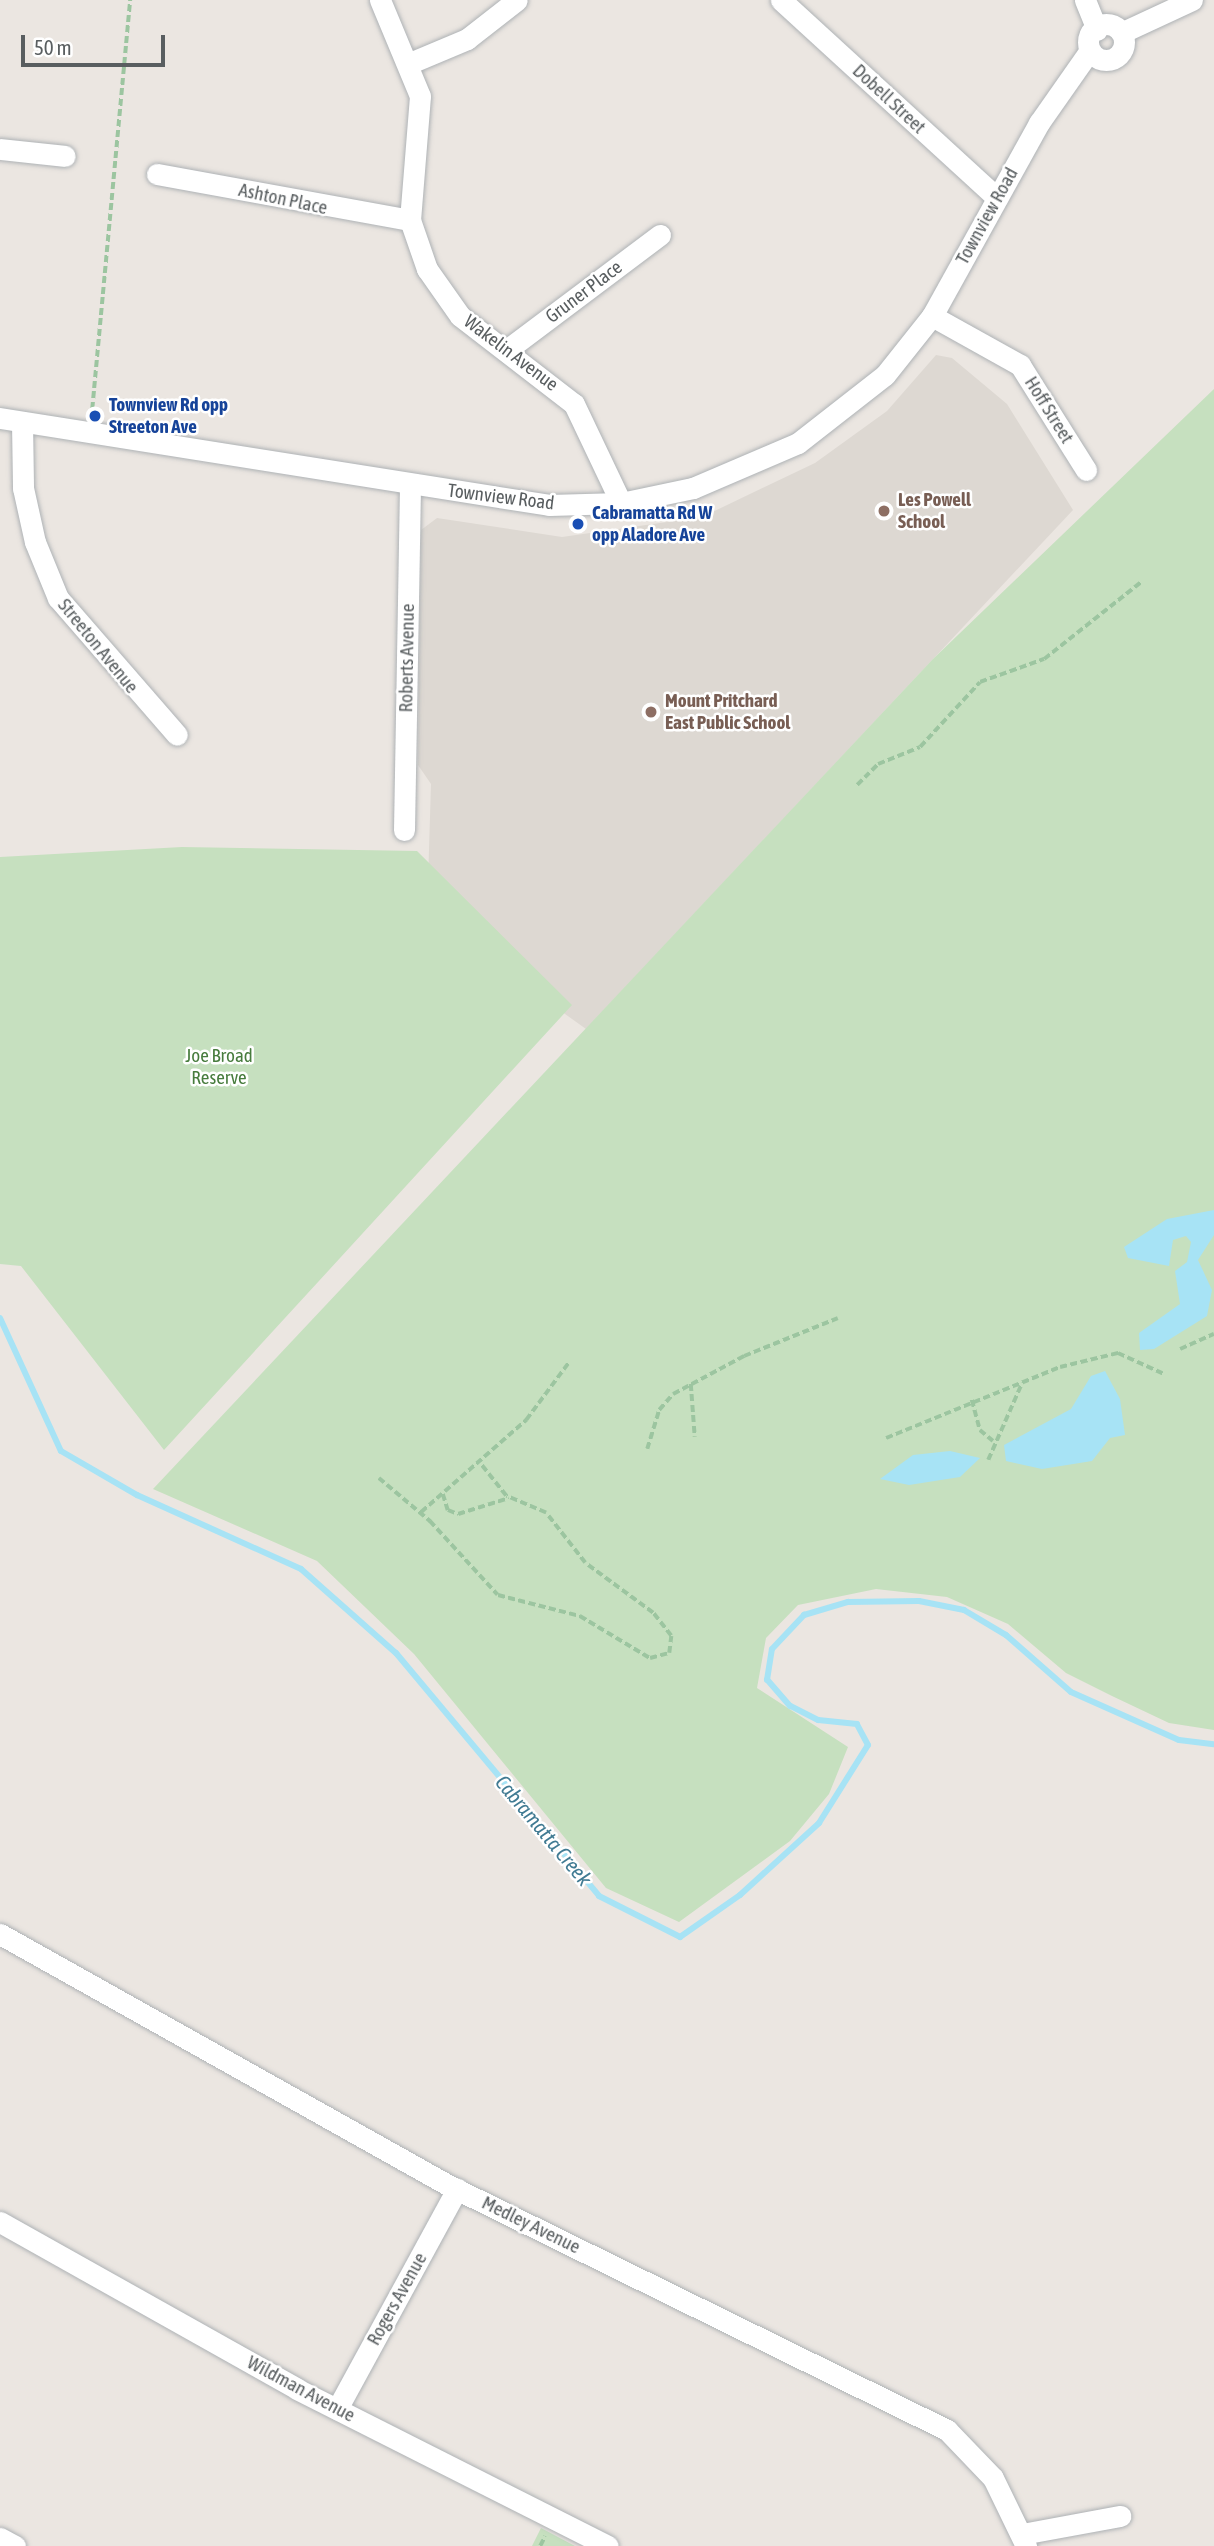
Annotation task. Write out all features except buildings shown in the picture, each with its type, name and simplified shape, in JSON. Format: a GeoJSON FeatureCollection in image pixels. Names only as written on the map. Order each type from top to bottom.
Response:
{"type":"FeatureCollection","features":[{"type":"Feature","properties":{"kind":"street","name":"Wakelin Avenue"},"geometry":{"type":"LineString","coordinates":[[380,0],[410,63],[423,126],[410,220],[427,270],[446,300],[575,404],[621,503]]}},
{"type":"Feature","properties":{"kind":"street"},"geometry":{"type":"LineString","coordinates":[[410,63],[467,39],[517,0]]}},
{"type":"Feature","properties":{"kind":"street","name":"Dobell Street"},"geometry":{"type":"LineString","coordinates":[[781,0],[997,198]]}},
{"type":"Feature","properties":{"kind":"street"},"geometry":{"type":"LineString","coordinates":[[1085,0],[1097,30]]}},
{"type":"Feature","properties":{"kind":"street"},"geometry":{"type":"LineString","coordinates":[[1123,32],[1192,0]]}},
{"type":"Feature","properties":{"kind":"street"},"geometry":{"type":"LineString","coordinates":[[1111,23],[1123,32],[1124,45],[1110,59],[1088,53],[1087,41],[1097,30],[1111,23]]}},
{"type":"Feature","properties":{"kind":"street","name":"Townview Road"},"geometry":{"type":"LineString","coordinates":[[0,418],[549,505],[621,503],[693,488],[798,443],[861,398],[932,316],[997,198],[1088,53]]}},
{"type":"Feature","properties":{"kind":"street"},"geometry":{"type":"LineString","coordinates":[[0,149],[65,156]]}},
{"type":"Feature","properties":{"kind":"street","name":"Ashton Place"},"geometry":{"type":"LineString","coordinates":[[157,174],[410,220]]}},
{"type":"Feature","properties":{"kind":"street","name":"Gruner Place"},"geometry":{"type":"LineString","coordinates":[[508,349],[660,235]]}},
{"type":"Feature","properties":{"kind":"street","name":"Hoff Street"},"geometry":{"type":"LineString","coordinates":[[932,316],[1020,365],[1086,470]]}},
{"type":"Feature","properties":{"kind":"street","name":"Streeton Avenue"},"geometry":{"type":"LineString","coordinates":[[22,422],[32,528],[58,598],[177,735]]}},
{"type":"Feature","properties":{"kind":"street","name":"Roberts Avenue"},"geometry":{"type":"LineString","coordinates":[[404,830],[410,485]]}},
{"type":"Feature","properties":{"kind":"street","name":"Medley Avenue"},"geometry":{"type":"LineString","coordinates":[[0,1934],[457,2189],[947,2430],[993,2478],[1024,2540]]}},
{"type":"Feature","properties":{"kind":"street","name":"Rogers Avenue"},"geometry":{"type":"LineString","coordinates":[[337,2409],[457,2189]]}},
{"type":"Feature","properties":{"kind":"street","name":"Wildman Avenue"},"geometry":{"type":"LineString","coordinates":[[0,2222],[337,2409],[608,2546]]}},
{"type":"Feature","properties":{"kind":"street"},"geometry":{"type":"LineString","coordinates":[[1024,2540],[1121,2516]]}},
{"type":"Feature","properties":{"kind":"street"},"geometry":{"type":"LineString","coordinates":[[0,2538],[15,2546]]}},
{"type":"Feature","properties":{"kind":"path"},"geometry":{"type":"LineString","coordinates":[[92,410],[130,0]]}},
{"type":"Feature","properties":{"kind":"path"},"geometry":{"type":"LineString","coordinates":[[857,785],[878,764],[920,747],[980,682],[1044,659],[1141,582]]}},
{"type":"Feature","properties":{"kind":"path"},"geometry":{"type":"LineString","coordinates":[[647,1449],[663,1404],[691,1384],[838,1318]]}},
{"type":"Feature","properties":{"kind":"path"},"geometry":{"type":"LineString","coordinates":[[1180,1349],[1214,1334]]}},
{"type":"Feature","properties":{"kind":"path"},"geometry":{"type":"LineString","coordinates":[[886,1438],[972,1400],[1118,1353],[1164,1374]]}},
{"type":"Feature","properties":{"kind":"path"},"geometry":{"type":"LineString","coordinates":[[421,1512],[537,1409],[569,1362]]}},
{"type":"Feature","properties":{"kind":"path"},"geometry":{"type":"LineString","coordinates":[[988,1460],[993,1441],[1023,1383]]}},
{"type":"Feature","properties":{"kind":"path"},"geometry":{"type":"LineString","coordinates":[[691,1384],[695,1437]]}},
{"type":"Feature","properties":{"kind":"path"},"geometry":{"type":"LineString","coordinates":[[972,1400],[980,1430],[993,1441]]}},
{"type":"Feature","properties":{"kind":"path"},"geometry":{"type":"LineString","coordinates":[[379,1478],[421,1512],[498,1595],[580,1616],[650,1658],[669,1653],[671,1636],[644,1604],[585,1563],[546,1513],[510,1498],[480,1462]]}},
{"type":"Feature","properties":{"kind":"path"},"geometry":{"type":"LineString","coordinates":[[443,1494],[448,1510],[458,1514],[510,1498]]}},
{"type":"Feature","properties":{"kind":"shaded area","name":"Mount Pritchard East Public School"},"geometry":{"type":"Polygon","coordinates":[[[936,355],[952,358],[1007,404],[1073,510],[586,1029],[427,915],[431,784],[418,765],[421,530],[437,518],[562,537],[702,517],[815,463],[887,411],[936,355]]]}},
{"type":"Feature","properties":{"kind":"green space"},"geometry":{"type":"Polygon","coordinates":[[[1214,389],[1214,1730],[1169,1723],[1112,1696],[1066,1673],[1008,1624],[947,1597],[876,1589],[798,1605],[766,1638],[757,1688],[848,1747],[829,1794],[790,1841],[679,1922],[606,1888],[414,1654],[317,1561],[153,1489],[933,659],[1214,389]]]}},
{"type":"Feature","properties":{"kind":"green space","name":"Joe Broad Reserve"},"geometry":{"type":"Polygon","coordinates":[[[182,847],[417,851],[572,1005],[164,1450],[21,1266],[0,1264],[0,857],[182,847]]]}},
{"type":"Feature","properties":{"kind":"green space"},"geometry":{"type":"Polygon","coordinates":[[[541,2528],[575,2546],[532,2546],[541,2528]]]}},
{"type":"Feature","properties":{"kind":"water"},"geometry":{"type":"Polygon","coordinates":[[[1214,1210],[1214,1235],[1198,1260],[1212,1290],[1207,1316],[1154,1349],[1140,1350],[1139,1333],[1180,1304],[1175,1271],[1187,1262],[1191,1242],[1186,1236],[1173,1240],[1169,1266],[1128,1258],[1124,1247],[1167,1219],[1214,1210]]]}},
{"type":"Feature","properties":{"kind":"water"},"geometry":{"type":"Polygon","coordinates":[[[1105,1371],[1120,1399],[1125,1435],[1110,1438],[1092,1461],[1042,1469],[1006,1461],[1004,1445],[1071,1409],[1091,1376],[1105,1371]]]}},
{"type":"Feature","properties":{"kind":"water"},"geometry":{"type":"Polygon","coordinates":[[[950,1451],[980,1458],[960,1477],[909,1485],[880,1479],[913,1455],[950,1451]]]}},
{"type":"Feature","properties":{"kind":"waterway","name":"Cabramatta Creek"},"geometry":{"type":"LineString","coordinates":[[0,1318],[61,1451],[137,1495],[301,1569],[396,1653],[599,1896],[680,1937],[740,1895],[819,1823],[868,1745],[857,1724],[818,1720],[790,1706],[767,1680],[772,1649],[804,1615],[848,1602],[919,1601],[964,1610],[1006,1635],[1071,1692],[1179,1740],[1214,1744]]}},
{"type":"Feature","properties":{"kind":"place","name":"Townview Rd opp Streeton Ave"},"geometry":{"type":"Point","coordinates":[95,416]}},
{"type":"Feature","properties":{"kind":"place","name":"Les Powell School"},"geometry":{"type":"Point","coordinates":[884,511]}},
{"type":"Feature","properties":{"kind":"place","name":"Cabramatta Rd W opp Aladore Ave"},"geometry":{"type":"Point","coordinates":[578,524]}},
{"type":"Feature","properties":{"kind":"place","name":"Mount Pritchard East Public School"},"geometry":{"type":"Point","coordinates":[651,712]}}]}
